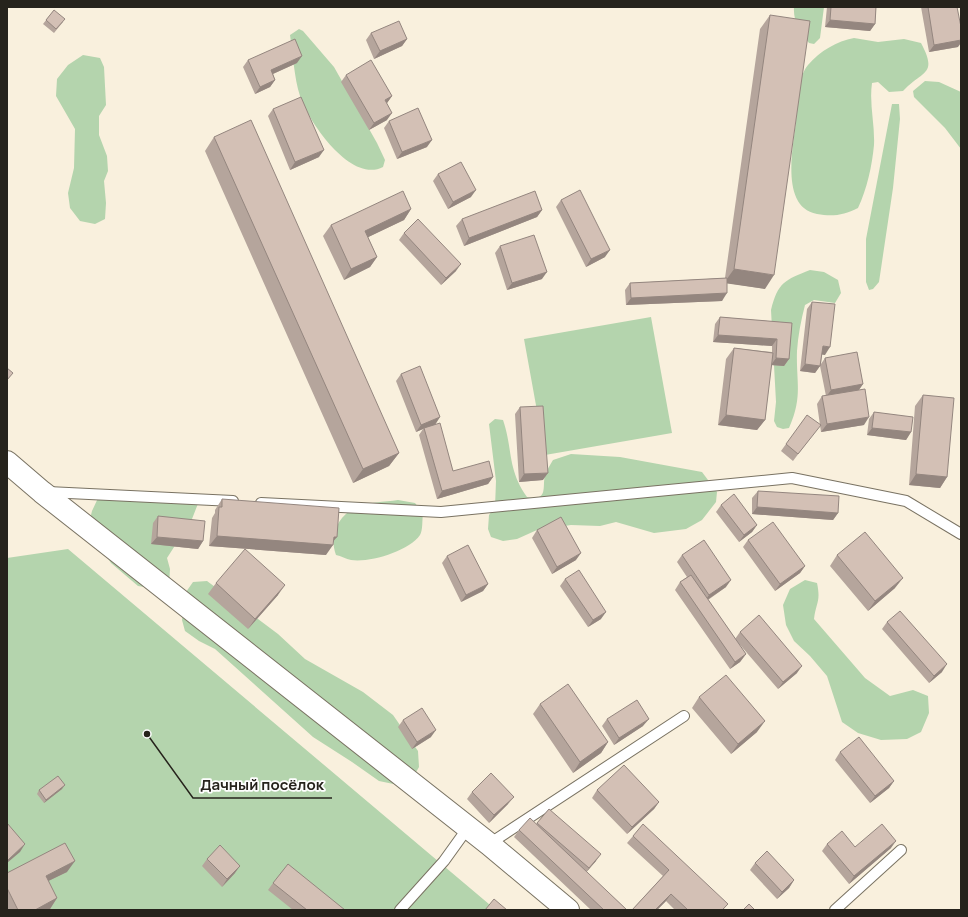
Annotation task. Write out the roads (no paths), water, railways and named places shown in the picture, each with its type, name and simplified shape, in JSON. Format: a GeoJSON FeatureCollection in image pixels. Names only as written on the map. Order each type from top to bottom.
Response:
{"type":"FeatureCollection","features":[{"type":"Feature","properties":{"kind":"main road"},"geometry":{"type":"LineString","coordinates":[[7,462],[116,551],[467,829],[489,844],[568,910]]}},
{"type":"Feature","properties":{"kind":"lane"},"geometry":{"type":"LineString","coordinates":[[42,492],[440,512],[792,478],[906,501],[961,534]]}},
{"type":"Feature","properties":{"kind":"lane"},"geometry":{"type":"LineString","coordinates":[[489,844],[684,716]]}},
{"type":"Feature","properties":{"kind":"lane"},"geometry":{"type":"LineString","coordinates":[[400,910],[444,862],[467,829]]}},
{"type":"Feature","properties":{"kind":"lane"},"geometry":{"type":"LineString","coordinates":[[835,910],[901,850]]}},
{"type":"Feature","properties":{"kind":"place","name":"Дачный посёлок"},"geometry":{"type":"Point","coordinates":[147,734]}}]}
